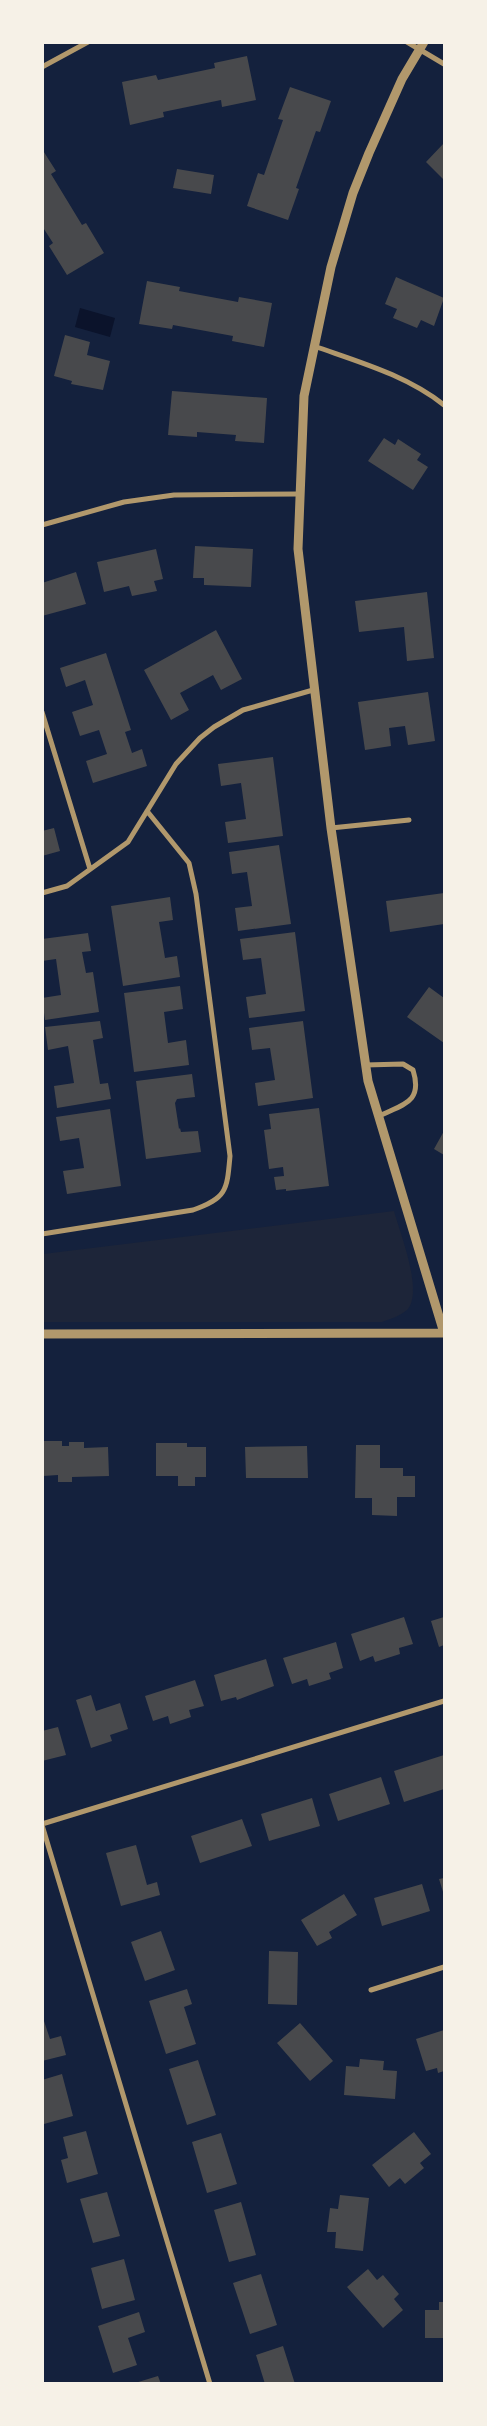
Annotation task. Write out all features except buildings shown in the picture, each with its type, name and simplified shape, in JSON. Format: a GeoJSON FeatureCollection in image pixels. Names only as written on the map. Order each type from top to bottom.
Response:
{"type":"FeatureCollection","features":[{"type":"Feature","properties":{"kind":"street"},"geometry":{"type":"LineString","coordinates":[[42,67],[88,42]]}},
{"type":"Feature","properties":{"kind":"street"},"geometry":{"type":"LineString","coordinates":[[407,42],[422,46],[444,64]]}},
{"type":"Feature","properties":{"kind":"street"},"geometry":{"type":"LineString","coordinates":[[42,1334],[444,1333],[368,1081],[365,1065],[313,690],[298,549],[304,396],[331,267],[353,193],[402,79],[422,46]]}},
{"type":"Feature","properties":{"kind":"street"},"geometry":{"type":"LineString","coordinates":[[313,346],[390,373],[432,395],[444,406]]}},
{"type":"Feature","properties":{"kind":"street"},"geometry":{"type":"LineString","coordinates":[[42,525],[124,502],[174,495],[299,494]]}},
{"type":"Feature","properties":{"kind":"street"},"geometry":{"type":"LineString","coordinates":[[42,894],[66,886],[128,842],[176,764],[187,751],[214,727],[243,710],[313,690]]}},
{"type":"Feature","properties":{"kind":"street"},"geometry":{"type":"LineString","coordinates":[[42,712],[90,869]]}},
{"type":"Feature","properties":{"kind":"street"},"geometry":{"type":"LineString","coordinates":[[42,1234],[193,1210],[213,1203],[228,1186],[230,1156],[196,894],[189,863],[148,810]]}},
{"type":"Feature","properties":{"kind":"street"},"geometry":{"type":"LineString","coordinates":[[331,828],[409,820]]}},
{"type":"Feature","properties":{"kind":"street"},"geometry":{"type":"LineString","coordinates":[[365,1065],[403,1064],[413,1070],[418,1084],[415,1097],[379,1116]]}},
{"type":"Feature","properties":{"kind":"street"},"geometry":{"type":"LineString","coordinates":[[210,2384],[42,1824],[444,1701]]}},
{"type":"Feature","properties":{"kind":"street"},"geometry":{"type":"LineString","coordinates":[[371,1990],[444,1967]]}},
{"type":"Feature","properties":{"kind":"shaded area"},"geometry":{"type":"Polygon","coordinates":[[[80,308],[115,318],[110,337],[75,327],[80,308]]]}},
{"type":"Feature","properties":{"kind":"shaded area"},"geometry":{"type":"Polygon","coordinates":[[[394,1211],[412,1277],[412,1301],[407,1310],[398,1316],[382,1322],[43,1322],[43,1254],[394,1211]]]}}]}
